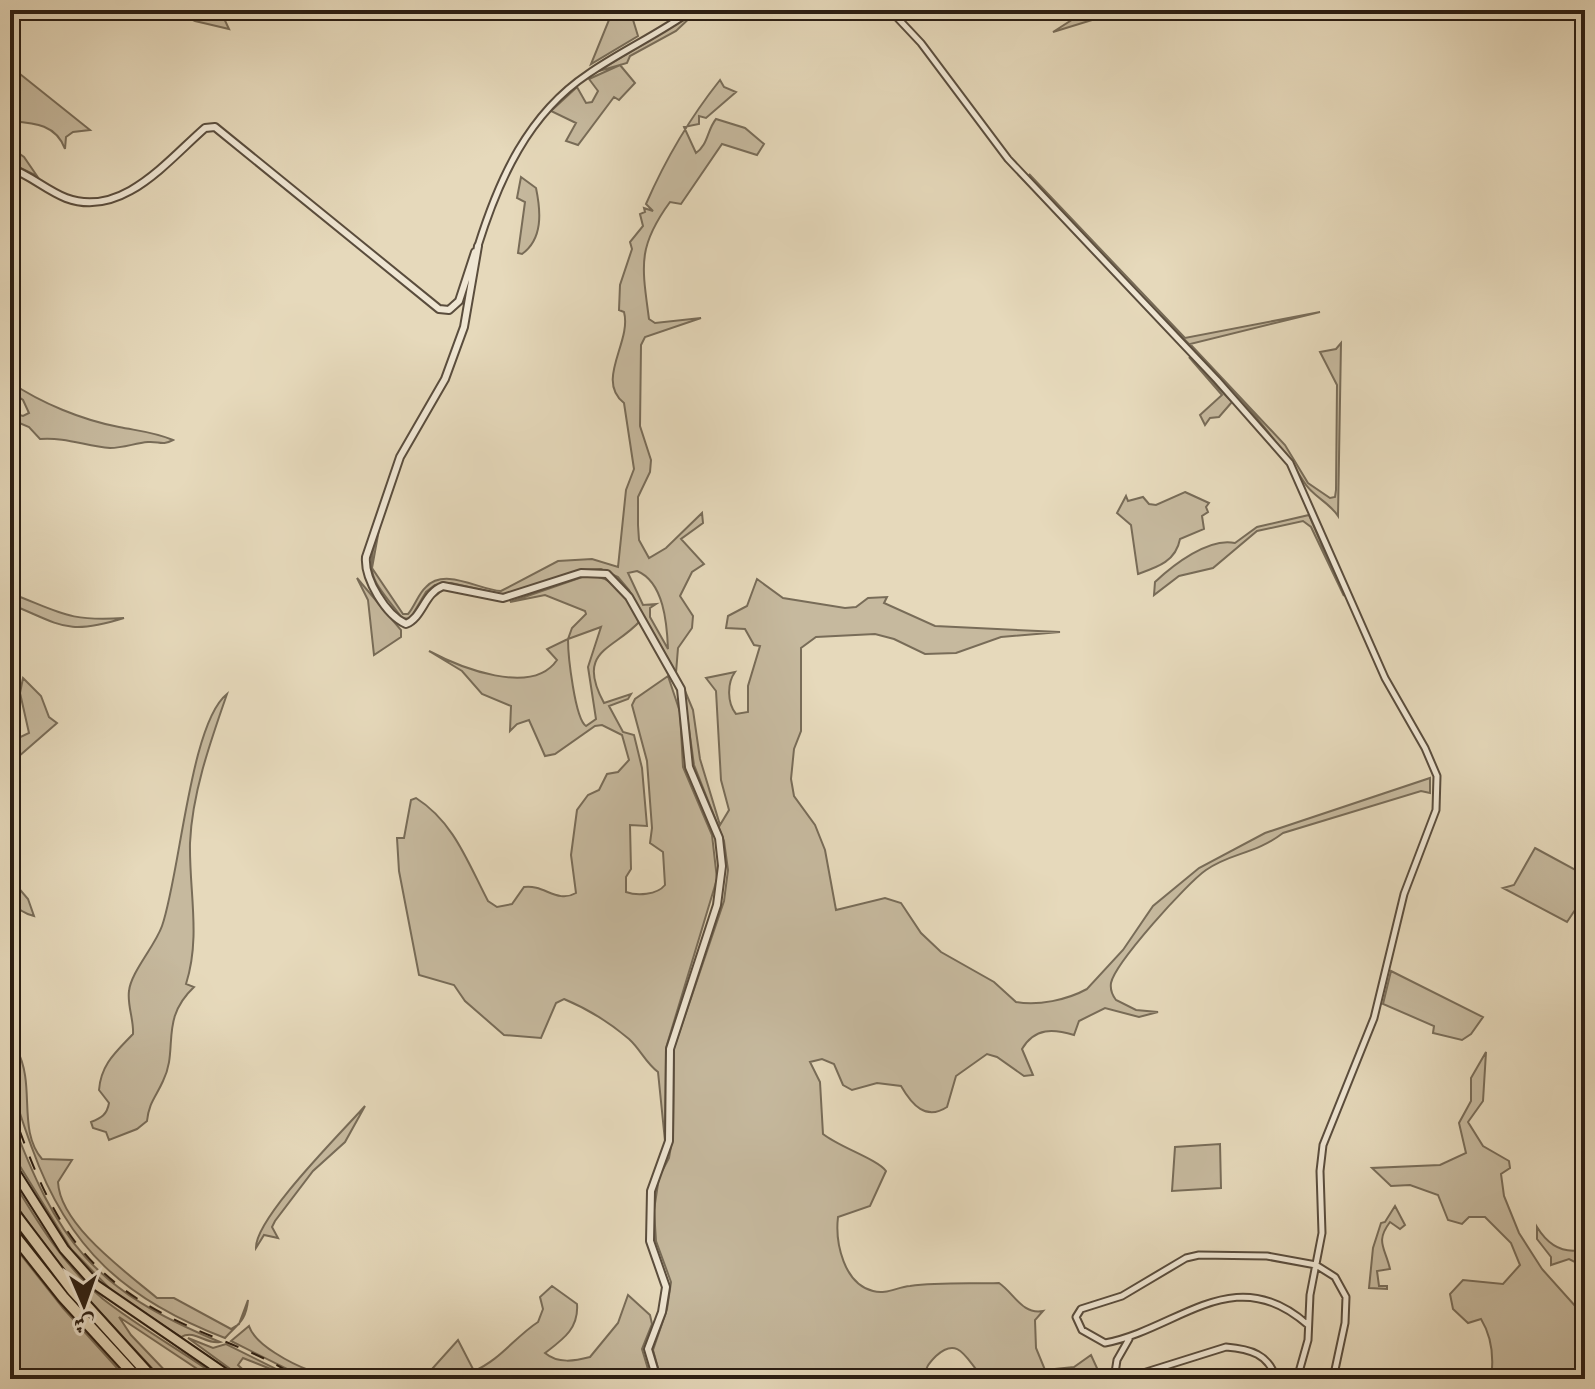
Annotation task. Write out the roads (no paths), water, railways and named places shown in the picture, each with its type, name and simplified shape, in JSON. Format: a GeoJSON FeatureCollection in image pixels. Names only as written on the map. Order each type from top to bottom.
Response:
{"type":"FeatureCollection","features":[{"type":"Feature","properties":{"kind":"highway"},"geometry":{"type":"LineString","coordinates":[[10,1208],[73,1291],[153,1379]]}},
{"type":"Feature","properties":{"kind":"highway"},"geometry":{"type":"LineString","coordinates":[[10,1230],[63,1297],[138,1379]]}},
{"type":"Feature","properties":{"kind":"main road"},"geometry":{"type":"LineString","coordinates":[[10,1164],[64,1249],[96,1285],[233,1379]]}},
{"type":"Feature","properties":{"kind":"street"},"geometry":{"type":"LineString","coordinates":[[10,168],[66,198],[86,201],[112,198],[142,183],[205,128],[215,127],[439,309],[449,310],[457,304],[508,168],[534,124],[556,98],[585,75],[692,10]]}},
{"type":"Feature","properties":{"kind":"street"},"geometry":{"type":"LineString","coordinates":[[890,10],[924,46],[1008,159],[1217,380],[1290,463],[1385,678],[1433,764],[1439,797],[1433,823],[1403,896],[1365,1045],[1323,1145],[1320,1171],[1322,1233],[1309,1325],[1297,1379]]}},
{"type":"Feature","properties":{"kind":"street"},"geometry":{"type":"LineString","coordinates":[[478,246],[461,334],[440,389],[400,457],[366,557],[365,570],[371,584],[406,624],[414,619],[429,594],[443,586],[509,598],[581,573],[607,574],[629,597],[681,689],[689,767],[719,838],[722,879],[717,905],[670,1049],[669,1141],[651,1191],[650,1241],[666,1287],[662,1312],[648,1349],[657,1379]]}},
{"type":"Feature","properties":{"kind":"street"},"geometry":{"type":"LineString","coordinates":[[1309,1325],[1277,1302],[1237,1298],[1189,1307],[1129,1338],[1105,1343],[1092,1339],[1078,1323],[1077,1312],[1122,1296],[1186,1258],[1199,1255],[1267,1256],[1316,1265],[1335,1277],[1346,1297],[1345,1323],[1333,1379]]}},
{"type":"Feature","properties":{"kind":"street"},"geometry":{"type":"LineString","coordinates":[[1114,1379],[1117,1360],[1129,1338]]}},
{"type":"Feature","properties":{"kind":"street"},"geometry":{"type":"LineString","coordinates":[[1124,1379],[1226,1347],[1262,1356],[1276,1379]]}},
{"type":"Feature","properties":{"kind":"waterway"},"geometry":{"type":"LineString","coordinates":[[10,1375],[19,1379]]}},
{"type":"Feature","properties":{"kind":"railway"},"geometry":{"type":"LineString","coordinates":[[10,1104],[54,1209],[93,1262],[118,1285],[150,1306],[259,1356],[299,1379]]}}]}
